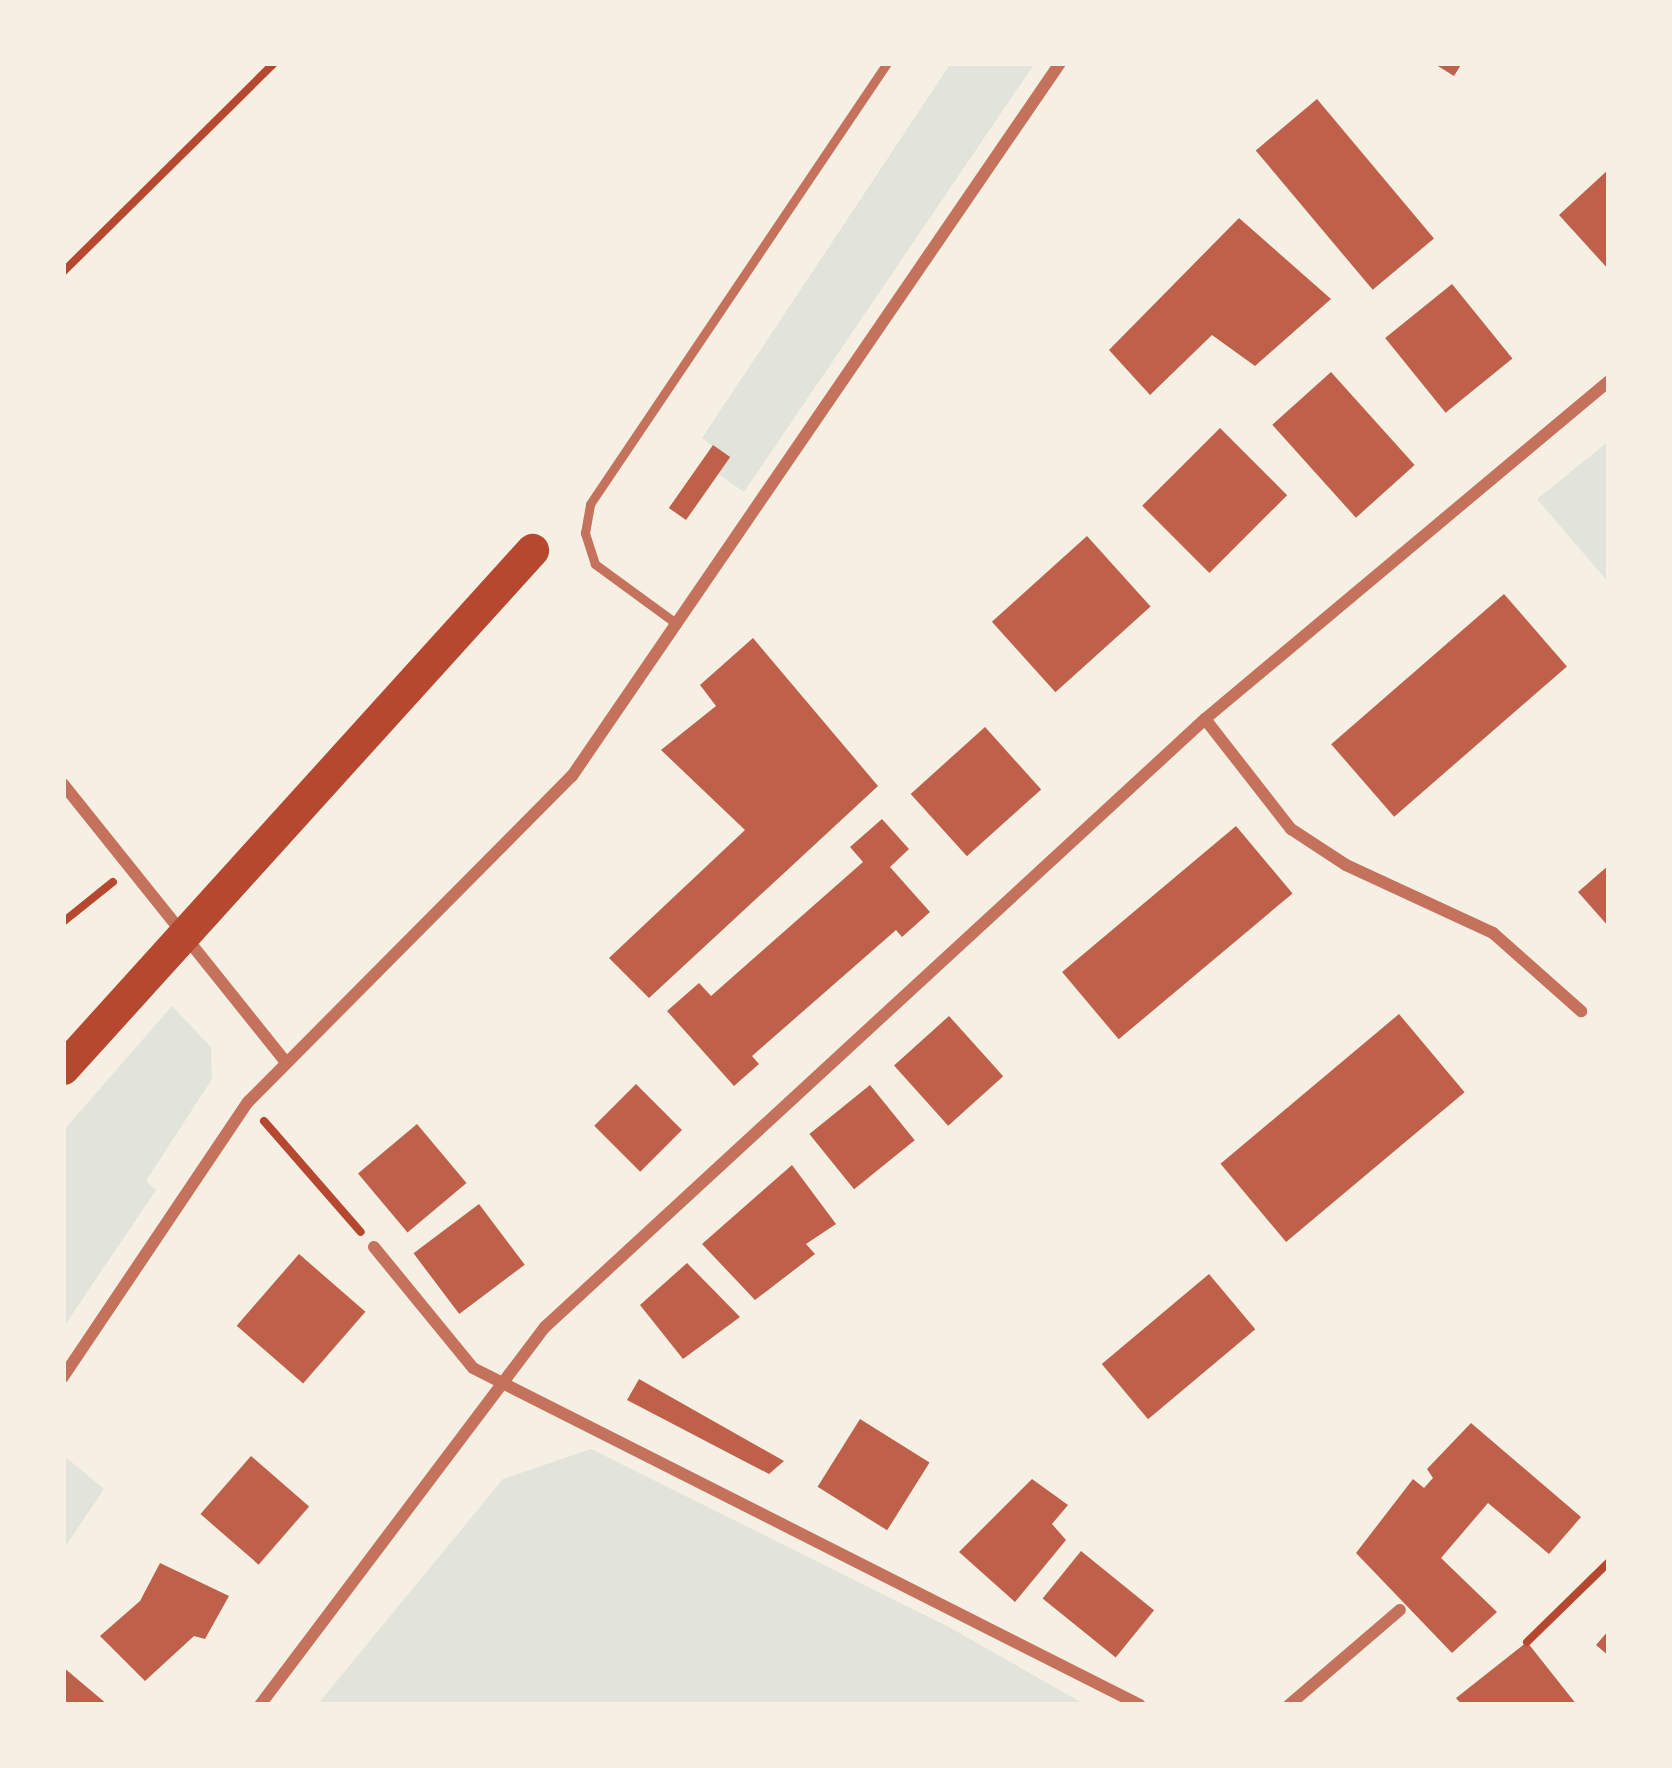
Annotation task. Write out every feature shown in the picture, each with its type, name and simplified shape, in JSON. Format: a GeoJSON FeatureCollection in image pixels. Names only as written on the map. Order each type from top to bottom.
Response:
{"type":"FeatureCollection","features":[{"type":"Feature","properties":{"kind":"highway"},"geometry":{"type":"LineString","coordinates":[[63,1068],[532,550]]}},
{"type":"Feature","properties":{"kind":"street"},"geometry":{"type":"LineString","coordinates":[[63,1377],[248,1102],[284,1060],[526,826],[679,626],[1060,63]]}},
{"type":"Feature","properties":{"kind":"street"},"geometry":{"type":"LineString","coordinates":[[260,1705],[544,1327],[665,1210],[1205,719],[1609,380]]}},
{"type":"Feature","properties":{"kind":"street"},"geometry":{"type":"LineString","coordinates":[[1205,719],[1291,829],[1346,865],[1493,933],[1581,1011]]}},
{"type":"Feature","properties":{"kind":"street"},"geometry":{"type":"LineString","coordinates":[[63,784],[142,890],[284,1060]]}},
{"type":"Feature","properties":{"kind":"street"},"geometry":{"type":"LineString","coordinates":[[374,1247],[473,1368],[1140,1705]]}},
{"type":"Feature","properties":{"kind":"street"},"geometry":{"type":"LineString","coordinates":[[1289,1705],[1400,1610]]}},
{"type":"Feature","properties":{"kind":"lane"},"geometry":{"type":"LineString","coordinates":[[679,626],[595,564],[585,533],[590,504],[887,63]]}},
{"type":"Feature","properties":{"kind":"path"},"geometry":{"type":"LineString","coordinates":[[63,272],[274,63]]}},
{"type":"Feature","properties":{"kind":"path"},"geometry":{"type":"LineString","coordinates":[[63,922],[128,870]]}},
{"type":"Feature","properties":{"kind":"path"},"geometry":{"type":"LineString","coordinates":[[248,1102],[374,1247]]}},
{"type":"Feature","properties":{"kind":"path"},"geometry":{"type":"LineString","coordinates":[[1526,1642],[1609,1562]]}},
{"type":"Feature","properties":{"kind":"shaded area"},"geometry":{"type":"Polygon","coordinates":[[[951,63],[1035,63],[744,492],[718,474],[729,457],[702,438],[951,63]]]}},
{"type":"Feature","properties":{"kind":"shaded area"},"geometry":{"type":"Polygon","coordinates":[[[1609,441],[1609,583],[1537,499],[1609,441]]]}},
{"type":"Feature","properties":{"kind":"shaded area"},"geometry":{"type":"Polygon","coordinates":[[[172,1006],[211,1047],[212,1079],[146,1181],[156,1190],[63,1328],[63,1131],[172,1006]]]}},
{"type":"Feature","properties":{"kind":"shaded area"},"geometry":{"type":"Polygon","coordinates":[[[591,1449],[949,1627],[1086,1705],[317,1705],[503,1479],[591,1449]]]}},
{"type":"Feature","properties":{"kind":"shaded area"},"geometry":{"type":"Polygon","coordinates":[[[63,1455],[104,1489],[63,1550],[63,1455]]]}},
{"type":"Feature","properties":{"kind":"building"},"geometry":{"type":"Polygon","coordinates":[[[1433,63],[1462,63],[1454,76],[1433,63]]]}},
{"type":"Feature","properties":{"kind":"building"},"geometry":{"type":"Polygon","coordinates":[[[1317,99],[1434,238],[1373,290],[1256,150],[1317,99]]]}},
{"type":"Feature","properties":{"kind":"building"},"geometry":{"type":"Polygon","coordinates":[[[1609,169],[1609,270],[1559,215],[1609,169]]]}},
{"type":"Feature","properties":{"kind":"building"},"geometry":{"type":"Polygon","coordinates":[[[1239,218],[1331,299],[1255,366],[1212,335],[1150,395],[1109,350],[1239,218]]]}},
{"type":"Feature","properties":{"kind":"building"},"geometry":{"type":"Polygon","coordinates":[[[1452,284],[1512,359],[1446,413],[1385,338],[1452,284]]]}},
{"type":"Feature","properties":{"kind":"building"},"geometry":{"type":"Polygon","coordinates":[[[1331,372],[1415,465],[1356,518],[1272,425],[1331,372]]]}},
{"type":"Feature","properties":{"kind":"building"},"geometry":{"type":"Polygon","coordinates":[[[1220,428],[1287,495],[1209,573],[1142,506],[1220,428]]]}},
{"type":"Feature","properties":{"kind":"building"},"geometry":{"type":"Polygon","coordinates":[[[713,445],[730,457],[686,520],[669,508],[713,445]]]}},
{"type":"Feature","properties":{"kind":"building"},"geometry":{"type":"Polygon","coordinates":[[[1087,536],[1151,607],[1055,692],[992,622],[1087,536]]]}},
{"type":"Feature","properties":{"kind":"building"},"geometry":{"type":"Polygon","coordinates":[[[1504,594],[1567,666],[1394,817],[1331,744],[1504,594]]]}},
{"type":"Feature","properties":{"kind":"building"},"geometry":{"type":"Polygon","coordinates":[[[753,638],[878,786],[649,998],[609,958],[745,830],[661,750],[716,706],[700,685],[753,638]]]}},
{"type":"Feature","properties":{"kind":"building"},"geometry":{"type":"Polygon","coordinates":[[[985,727],[1041,789],[967,856],[911,794],[985,727]]]}},
{"type":"Feature","properties":{"kind":"building"},"geometry":{"type":"Polygon","coordinates":[[[882,819],[909,849],[890,867],[930,912],[902,937],[896,930],[752,1056],[759,1064],[734,1086],[667,1011],[699,983],[711,996],[863,862],[850,847],[882,819]]]}},
{"type":"Feature","properties":{"kind":"building"},"geometry":{"type":"Polygon","coordinates":[[[1236,826],[1293,893],[1119,1039],[1062,972],[1236,826]]]}},
{"type":"Feature","properties":{"kind":"building"},"geometry":{"type":"Polygon","coordinates":[[[1609,865],[1609,927],[1578,892],[1609,865]]]}},
{"type":"Feature","properties":{"kind":"building"},"geometry":{"type":"Polygon","coordinates":[[[1399,1014],[1465,1092],[1286,1242],[1221,1164],[1399,1014]]]}},
{"type":"Feature","properties":{"kind":"building"},"geometry":{"type":"Polygon","coordinates":[[[949,1016],[1003,1076],[948,1126],[894,1066],[949,1016]]]}},
{"type":"Feature","properties":{"kind":"building"},"geometry":{"type":"Polygon","coordinates":[[[636,1084],[682,1130],[640,1172],[594,1126],[636,1084]]]}},
{"type":"Feature","properties":{"kind":"building"},"geometry":{"type":"Polygon","coordinates":[[[870,1085],[915,1140],[854,1189],[809,1134],[870,1085]]]}},
{"type":"Feature","properties":{"kind":"building"},"geometry":{"type":"Polygon","coordinates":[[[417,1124],[466,1183],[408,1232],[358,1173],[417,1124]]]}},
{"type":"Feature","properties":{"kind":"building"},"geometry":{"type":"Polygon","coordinates":[[[792,1165],[836,1224],[806,1244],[815,1254],[755,1300],[702,1244],[792,1165]]]}},
{"type":"Feature","properties":{"kind":"building"},"geometry":{"type":"Polygon","coordinates":[[[479,1204],[525,1265],[459,1314],[414,1253],[479,1204]]]}},
{"type":"Feature","properties":{"kind":"building"},"geometry":{"type":"Polygon","coordinates":[[[299,1254],[365,1312],[303,1383],[237,1326],[299,1254]]]}},
{"type":"Feature","properties":{"kind":"building"},"geometry":{"type":"Polygon","coordinates":[[[687,1263],[740,1317],[683,1359],[640,1305],[687,1263]]]}},
{"type":"Feature","properties":{"kind":"building"},"geometry":{"type":"Polygon","coordinates":[[[1209,1274],[1255,1329],[1148,1419],[1102,1364],[1209,1274]]]}},
{"type":"Feature","properties":{"kind":"building"},"geometry":{"type":"Polygon","coordinates":[[[639,1379],[784,1461],[769,1474],[627,1400],[639,1379]]]}},
{"type":"Feature","properties":{"kind":"building"},"geometry":{"type":"Polygon","coordinates":[[[860,1419],[930,1462],[887,1530],[818,1487],[860,1419]]]}},
{"type":"Feature","properties":{"kind":"building"},"geometry":{"type":"Polygon","coordinates":[[[1471,1423],[1581,1517],[1549,1554],[1488,1503],[1441,1558],[1497,1612],[1452,1653],[1356,1553],[1413,1479],[1424,1488],[1433,1478],[1427,1469],[1471,1423]]]}},
{"type":"Feature","properties":{"kind":"building"},"geometry":{"type":"Polygon","coordinates":[[[251,1456],[309,1507],[259,1565],[200,1514],[251,1456]]]}},
{"type":"Feature","properties":{"kind":"building"},"geometry":{"type":"Polygon","coordinates":[[[1032,1479],[1068,1505],[1052,1524],[1066,1540],[1015,1602],[959,1552],[1032,1479]]]}},
{"type":"Feature","properties":{"kind":"building"},"geometry":{"type":"Polygon","coordinates":[[[1081,1551],[1154,1610],[1116,1658],[1043,1598],[1081,1551]]]}},
{"type":"Feature","properties":{"kind":"building"},"geometry":{"type":"Polygon","coordinates":[[[160,1563],[229,1596],[205,1639],[194,1636],[145,1681],[100,1636],[140,1601],[160,1563]]]}},
{"type":"Feature","properties":{"kind":"building"},"geometry":{"type":"Polygon","coordinates":[[[1609,1630],[1609,1656],[1596,1645],[1609,1630]]]}},
{"type":"Feature","properties":{"kind":"building"},"geometry":{"type":"Polygon","coordinates":[[[1527,1642],[1577,1705],[1462,1705],[1456,1698],[1527,1642]]]}},
{"type":"Feature","properties":{"kind":"building"},"geometry":{"type":"Polygon","coordinates":[[[63,1667],[108,1705],[63,1705],[63,1667]]]}}]}
